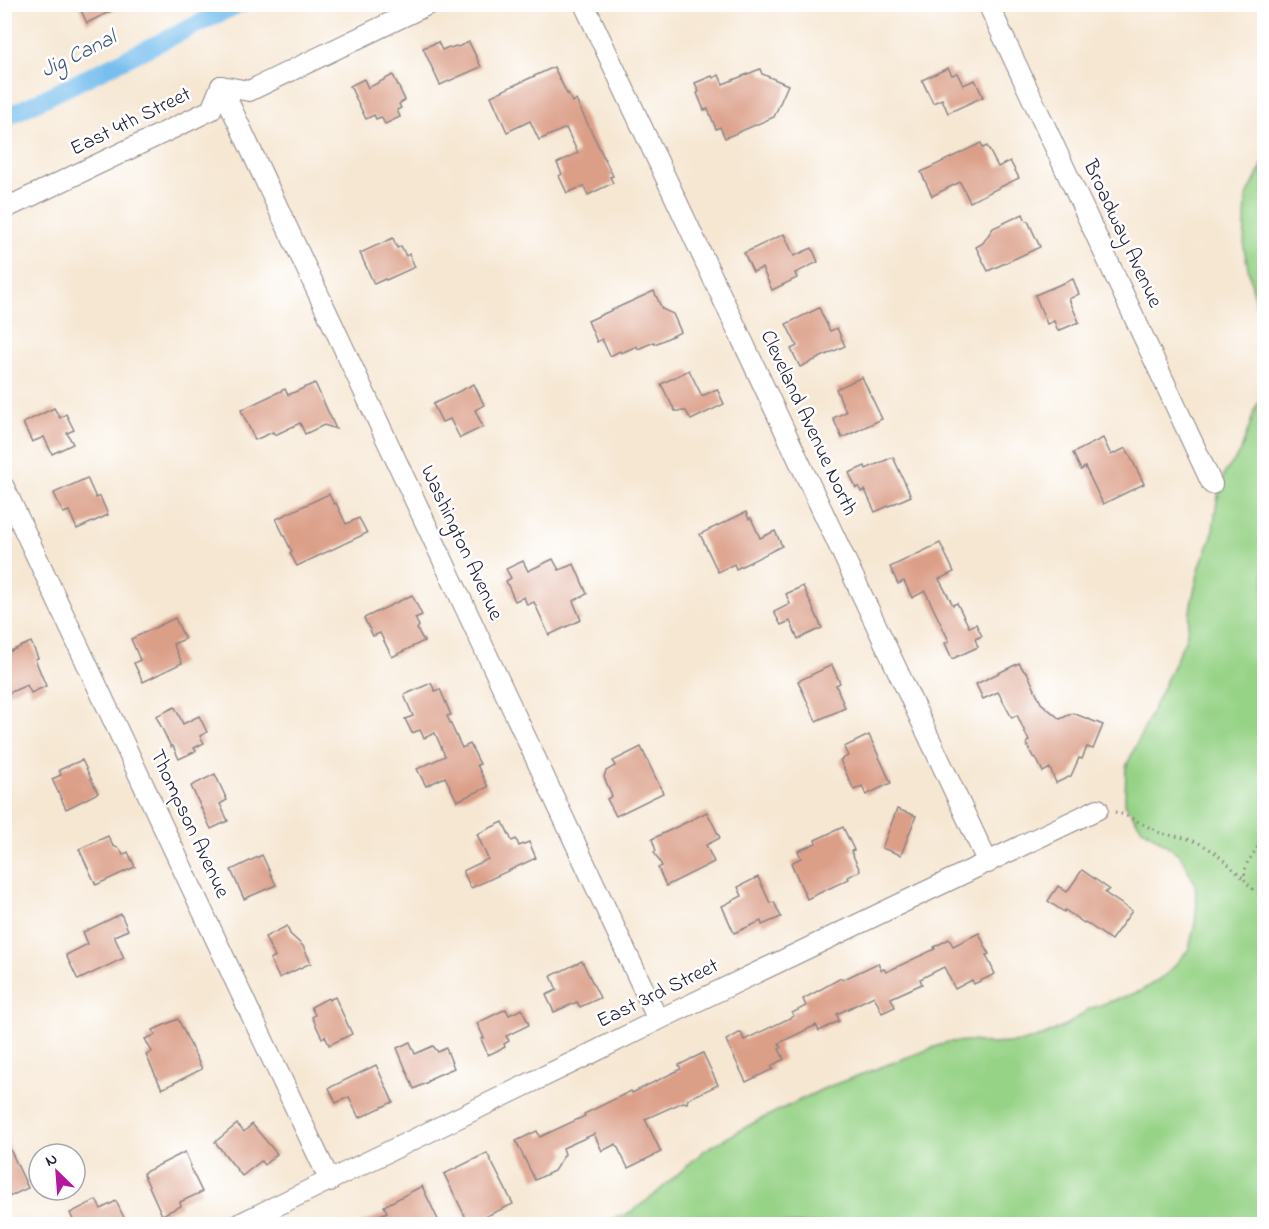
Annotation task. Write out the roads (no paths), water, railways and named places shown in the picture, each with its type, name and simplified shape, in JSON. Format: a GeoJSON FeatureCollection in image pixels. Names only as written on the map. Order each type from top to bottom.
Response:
{"type":"FeatureCollection","features":[{"type":"Feature","properties":{"kind":"street","name":"East 4th Street"},"geometry":{"type":"LineString","coordinates":[[4,209],[211,110],[221,86],[249,91],[429,4]]}},
{"type":"Feature","properties":{"kind":"street","name":"Cleveland Avenue North"},"geometry":{"type":"LineString","coordinates":[[584,4],[988,863]]}},
{"type":"Feature","properties":{"kind":"street","name":"Broadway Avenue"},"geometry":{"type":"LineString","coordinates":[[988,4],[1212,484]]}},
{"type":"Feature","properties":{"kind":"street","name":"Washington Avenue"},"geometry":{"type":"LineString","coordinates":[[221,86],[658,1020]]}},
{"type":"Feature","properties":{"kind":"street","name":"Thompson Avenue"},"geometry":{"type":"LineString","coordinates":[[4,487],[330,1181]]}},
{"type":"Feature","properties":{"kind":"street","name":"East 3rd Street"},"geometry":{"type":"LineString","coordinates":[[239,1224],[1098,809]]}},
{"type":"Feature","properties":{"kind":"waterway","name":"Jig Canal"},"geometry":{"type":"LineString","coordinates":[[4,118],[239,4]]}}]}
